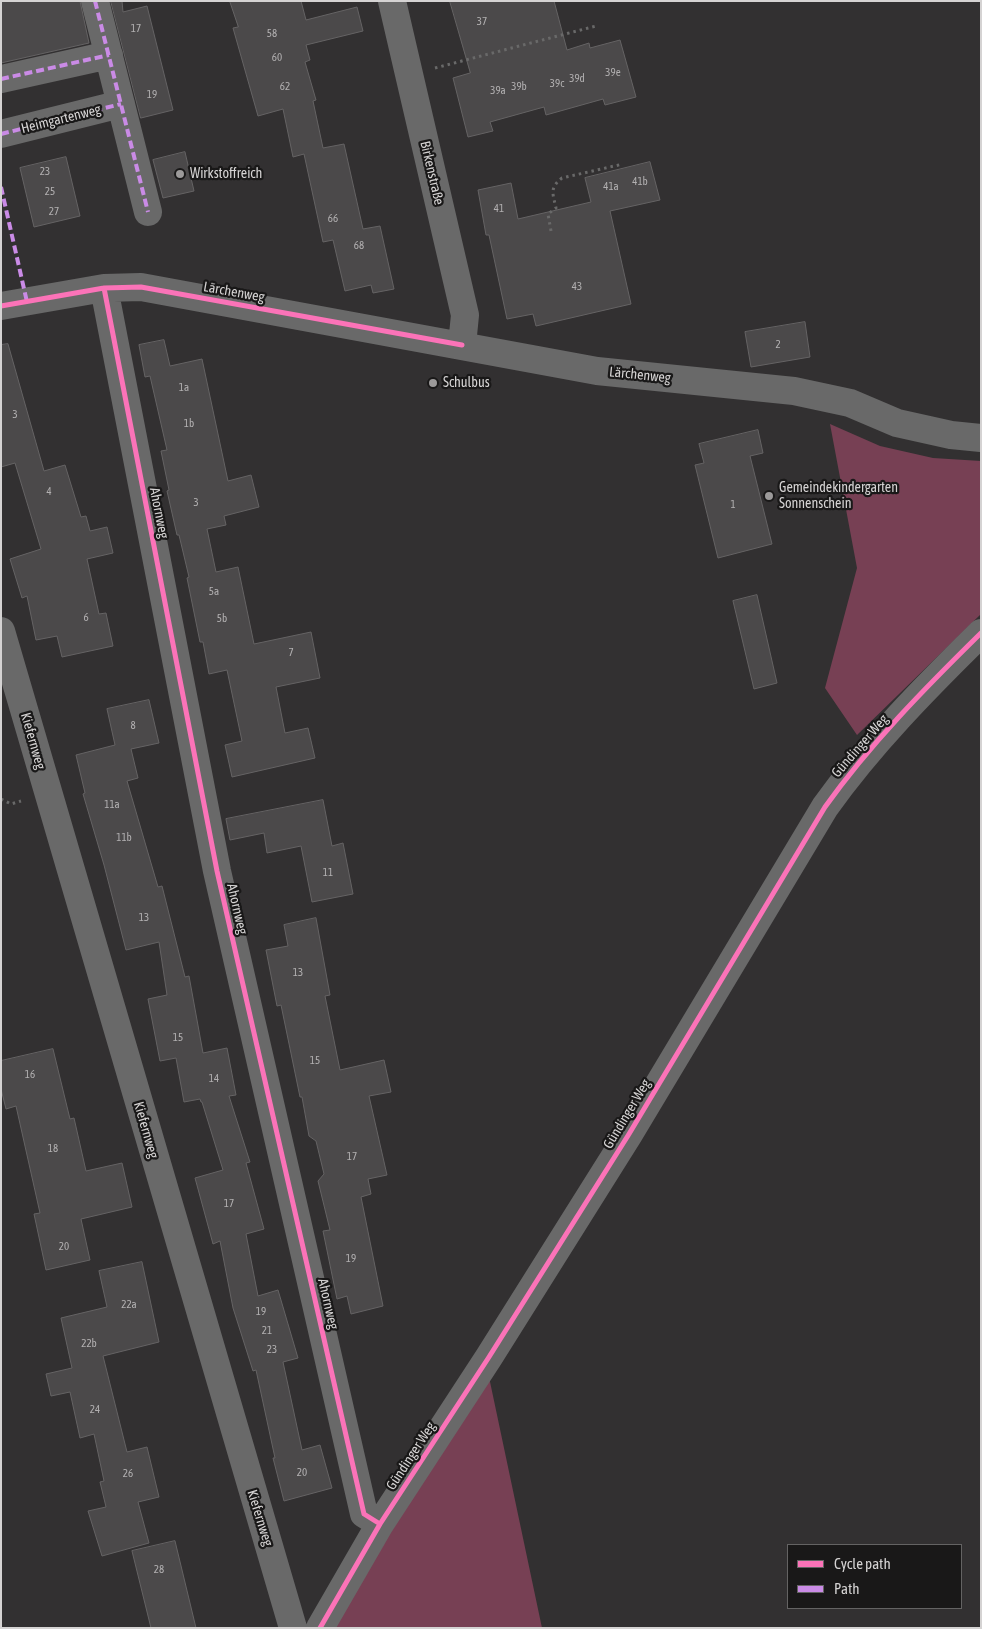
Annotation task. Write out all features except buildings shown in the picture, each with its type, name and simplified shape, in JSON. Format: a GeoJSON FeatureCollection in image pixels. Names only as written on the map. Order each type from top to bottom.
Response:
{"type":"FeatureCollection","features":[{"type":"Feature","properties":{"kind":"street"},"geometry":{"type":"LineString","coordinates":[[95,1],[148,212]]}},
{"type":"Feature","properties":{"kind":"street","name":"Birkenstraße"},"geometry":{"type":"LineString","coordinates":[[392,1],[466,315],[462,345]]}},
{"type":"Feature","properties":{"kind":"street"},"geometry":{"type":"LineString","coordinates":[[1,79],[109,55]]}},
{"type":"Feature","properties":{"kind":"street","name":"Heimgartenweg"},"geometry":{"type":"LineString","coordinates":[[1,134],[121,104]]}},
{"type":"Feature","properties":{"kind":"street","name":"Lärchenweg"},"geometry":{"type":"LineString","coordinates":[[1,306],[104,288],[141,287],[597,371],[794,391],[850,404],[897,423],[951,435],[981,438]]}},
{"type":"Feature","properties":{"kind":"street","name":"Ahornweg"},"geometry":{"type":"LineString","coordinates":[[104,288],[217,872],[364,1514],[380,1524]]}},
{"type":"Feature","properties":{"kind":"street","name":"Kiefernweg"},"geometry":{"type":"LineString","coordinates":[[1,631],[293,1628]]}},
{"type":"Feature","properties":{"kind":"street","name":"Gündinger Weg"},"geometry":{"type":"LineString","coordinates":[[320,1628],[380,1524],[489,1357],[629,1134],[825,807],[848,775],[896,720],[981,633]]}},
{"type":"Feature","properties":{"kind":"path"},"geometry":{"type":"LineString","coordinates":[[409,75],[596,26]]}},
{"type":"Feature","properties":{"kind":"path"},"geometry":{"type":"LineString","coordinates":[[551,231],[548,214],[556,208],[552,190],[555,183],[562,178],[622,164]]}},
{"type":"Feature","properties":{"kind":"shaded area"},"geometry":{"type":"Polygon","coordinates":[[[830,424],[880,446],[933,458],[981,461],[981,614],[857,735],[825,688],[857,568],[830,424]]]}},
{"type":"Feature","properties":{"kind":"shaded area"},"geometry":{"type":"Polygon","coordinates":[[[489,1377],[542,1628],[335,1628],[379,1547],[489,1377]]]}},
{"type":"Feature","properties":{"kind":"marked path"},"geometry":{"type":"LineString","coordinates":[[95,1],[148,212]]}},
{"type":"Feature","properties":{"kind":"marked path"},"geometry":{"type":"LineString","coordinates":[[1,79],[109,55]]}},
{"type":"Feature","properties":{"kind":"marked path"},"geometry":{"type":"LineString","coordinates":[[1,134],[121,104]]}},
{"type":"Feature","properties":{"kind":"marked path"},"geometry":{"type":"LineString","coordinates":[[1,187],[27,302]]}},
{"type":"Feature","properties":{"kind":"cycle path"},"geometry":{"type":"LineString","coordinates":[[1,306],[104,288],[141,287],[462,345]]}},
{"type":"Feature","properties":{"kind":"cycle path"},"geometry":{"type":"LineString","coordinates":[[104,288],[217,871],[364,1514],[380,1524]]}},
{"type":"Feature","properties":{"kind":"cycle path"},"geometry":{"type":"LineString","coordinates":[[320,1628],[380,1524],[489,1357],[629,1134],[825,807],[879,739],[981,633]]}},
{"type":"Feature","properties":{"kind":"place","name":"Wirkstoffreich"},"geometry":{"type":"Point","coordinates":[180,174]}},
{"type":"Feature","properties":{"kind":"place","name":"Schulbus"},"geometry":{"type":"Point","coordinates":[433,383]}},
{"type":"Feature","properties":{"kind":"place","name":"Gemeindekindergarten Sonnenschein"},"geometry":{"type":"Point","coordinates":[769,496]}}]}
